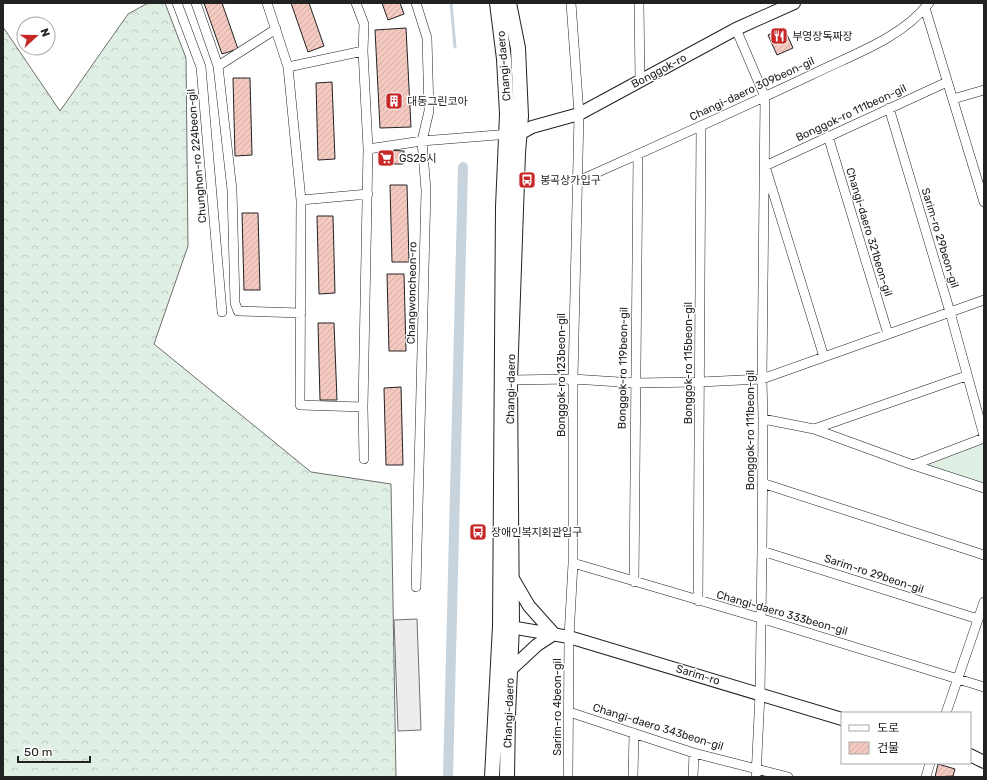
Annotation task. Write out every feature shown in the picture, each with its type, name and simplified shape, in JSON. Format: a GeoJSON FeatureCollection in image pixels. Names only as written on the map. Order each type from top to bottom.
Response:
{"type":"FeatureCollection","features":[{"type":"Feature","properties":{"kind":"main road","name":"Changi-daero"},"geometry":{"type":"LineString","coordinates":[[492,777],[512,577],[510,380],[518,153],[514,134],[497,3]]}},
{"type":"Feature","properties":{"kind":"main road","name":"Changi-daero"},"geometry":{"type":"LineString","coordinates":[[507,777],[510,670],[506,626],[502,207],[514,134],[518,48],[509,3]]}},
{"type":"Feature","properties":{"kind":"street","name":"Chunghon-ro 224beon-gil"},"geometry":{"type":"LineString","coordinates":[[177,3],[202,67],[222,312]]}},
{"type":"Feature","properties":{"kind":"street"},"geometry":{"type":"LineString","coordinates":[[196,3],[218,66],[232,190],[235,303],[238,311],[301,313]]}},
{"type":"Feature","properties":{"kind":"street"},"geometry":{"type":"LineString","coordinates":[[267,3],[288,67],[301,200],[300,405],[363,406]]}},
{"type":"Feature","properties":{"kind":"street"},"geometry":{"type":"LineString","coordinates":[[356,3],[364,24],[363,51],[368,149],[363,406],[364,459]]}},
{"type":"Feature","properties":{"kind":"street","name":"Changwoncheon-ro"},"geometry":{"type":"LineString","coordinates":[[416,3],[427,38],[429,111],[426,140],[416,587]]}},
{"type":"Feature","properties":{"kind":"street","name":"Bonggok-ro 123beon-gil"},"geometry":{"type":"LineString","coordinates":[[569,637],[573,563],[573,379],[576,182],[579,114],[571,3]]}},
{"type":"Feature","properties":{"kind":"street"},"geometry":{"type":"LineString","coordinates":[[639,3],[640,81]]}},
{"type":"Feature","properties":{"kind":"street","name":"Bonggok-ro"},"geometry":{"type":"LineString","coordinates":[[514,134],[532,127],[579,114],[736,29],[794,3]]}},
{"type":"Feature","properties":{"kind":"street"},"geometry":{"type":"LineString","coordinates":[[927,5],[947,82],[984,202]]}},
{"type":"Feature","properties":{"kind":"street","name":"Changi-daero 309beon-gil"},"geometry":{"type":"LineString","coordinates":[[576,182],[765,97],[879,42],[912,20],[927,5]]}},
{"type":"Feature","properties":{"kind":"street"},"geometry":{"type":"LineString","coordinates":[[218,66],[276,29]]}},
{"type":"Feature","properties":{"kind":"street","name":"Bonggok-ro 111beon-gil"},"geometry":{"type":"LineString","coordinates":[[736,29],[765,97],[762,551],[760,694],[756,772]]}},
{"type":"Feature","properties":{"kind":"street"},"geometry":{"type":"LineString","coordinates":[[288,67],[363,51]]}},
{"type":"Feature","properties":{"kind":"street","name":"Bonggok-ro 111beon-gil"},"geometry":{"type":"LineString","coordinates":[[765,166],[947,82]]}},
{"type":"Feature","properties":{"kind":"street"},"geometry":{"type":"LineString","coordinates":[[953,99],[984,90]]}},
{"type":"Feature","properties":{"kind":"street","name":"Sarim-ro 29beon-gil"},"geometry":{"type":"LineString","coordinates":[[889,108],[950,312],[966,376],[984,437],[913,465]]}},
{"type":"Feature","properties":{"kind":"street","name":"Bonggok-ro 115beon-gil"},"geometry":{"type":"LineString","coordinates":[[698,601],[701,126]]}},
{"type":"Feature","properties":{"kind":"street"},"geometry":{"type":"LineString","coordinates":[[368,149],[426,140],[514,134]]}},
{"type":"Feature","properties":{"kind":"street","name":"Changi-daero 321beon-gil"},"geometry":{"type":"LineString","coordinates":[[828,136],[888,334]]}},
{"type":"Feature","properties":{"kind":"street","name":"Bonggok-ro 119beon-gil"},"geometry":{"type":"LineString","coordinates":[[634,582],[638,154]]}},
{"type":"Feature","properties":{"kind":"street"},"geometry":{"type":"LineString","coordinates":[[765,166],[824,357]]}},
{"type":"Feature","properties":{"kind":"street"},"geometry":{"type":"LineString","coordinates":[[301,200],[368,194]]}},
{"type":"Feature","properties":{"kind":"street"},"geometry":{"type":"LineString","coordinates":[[510,380],[573,379],[635,382],[700,382],[762,379],[984,300]]}},
{"type":"Feature","properties":{"kind":"street"},"geometry":{"type":"LineString","coordinates":[[814,429],[966,376]]}},
{"type":"Feature","properties":{"kind":"street"},"geometry":{"type":"LineString","coordinates":[[763,419],[814,429],[913,465],[984,488]]}},
{"type":"Feature","properties":{"kind":"street"},"geometry":{"type":"LineString","coordinates":[[762,483],[984,555]]}},
{"type":"Feature","properties":{"kind":"street","name":"Sarim-ro 29beon-gil"},"geometry":{"type":"LineString","coordinates":[[762,551],[978,620]]}},
{"type":"Feature","properties":{"kind":"street","name":"Changi-daero 333beon-gil"},"geometry":{"type":"LineString","coordinates":[[573,563],[760,618],[984,687]]}},
{"type":"Feature","properties":{"kind":"street"},"geometry":{"type":"LineString","coordinates":[[510,670],[537,645],[554,634],[530,606],[512,577]]}},
{"type":"Feature","properties":{"kind":"street"},"geometry":{"type":"LineString","coordinates":[[946,712],[984,602]]}},
{"type":"Feature","properties":{"kind":"street","name":"Sarim-ro"},"geometry":{"type":"LineString","coordinates":[[506,626],[569,637],[841,719]]}},
{"type":"Feature","properties":{"kind":"street","name":"Sarim-ro 4beon-gil"},"geometry":{"type":"LineString","coordinates":[[568,777],[569,637]]}},
{"type":"Feature","properties":{"kind":"street","name":"Changi-daero 343beon-gil"},"geometry":{"type":"LineString","coordinates":[[569,712],[756,772],[788,777]]}},
{"type":"Feature","properties":{"kind":"street"},"geometry":{"type":"LineString","coordinates":[[633,777],[634,733]]}},
{"type":"Feature","properties":{"kind":"street"},"geometry":{"type":"LineString","coordinates":[[693,777],[694,753]]}},
{"type":"Feature","properties":{"kind":"street"},"geometry":{"type":"LineString","coordinates":[[971,756],[984,762]]}},
{"type":"Feature","properties":{"kind":"street"},"geometry":{"type":"LineString","coordinates":[[926,777],[930,764]]}},
{"type":"Feature","properties":{"kind":"green space"},"geometry":{"type":"Polygon","coordinates":[[[148,3],[165,3],[186,58],[188,246],[154,344],[311,472],[391,484],[396,777],[3,777],[3,27],[16,46],[16,56],[23,56],[60,111],[128,14],[148,3]]]}},
{"type":"Feature","properties":{"kind":"green space"},"geometry":{"type":"Polygon","coordinates":[[[984,442],[984,484],[922,465],[984,442]]]}},
{"type":"Feature","properties":{"kind":"shaded area"},"geometry":{"type":"Polygon","coordinates":[[[417,619],[421,730],[398,731],[394,620],[417,619]]]}},
{"type":"Feature","properties":{"kind":"building"},"geometry":{"type":"Polygon","coordinates":[[[204,3],[222,3],[238,49],[222,54],[204,3]]]}},
{"type":"Feature","properties":{"kind":"building"},"geometry":{"type":"Polygon","coordinates":[[[291,3],[309,3],[324,46],[308,52],[291,3]]]}},
{"type":"Feature","properties":{"kind":"building"},"geometry":{"type":"Polygon","coordinates":[[[382,3],[400,3],[404,14],[388,20],[382,3]]]}},
{"type":"Feature","properties":{"kind":"building","name":"대동그린코아"},"geometry":{"type":"Polygon","coordinates":[[[406,28],[411,127],[380,128],[375,30],[406,28]]]}},
{"type":"Feature","properties":{"kind":"building"},"geometry":{"type":"Polygon","coordinates":[[[784,28],[793,48],[777,55],[768,35],[784,28]]]}},
{"type":"Feature","properties":{"kind":"building"},"geometry":{"type":"Polygon","coordinates":[[[233,78],[250,78],[252,155],[235,156],[233,78]]]}},
{"type":"Feature","properties":{"kind":"building"},"geometry":{"type":"Polygon","coordinates":[[[332,82],[335,159],[318,160],[316,83],[332,82]]]}},
{"type":"Feature","properties":{"kind":"building"},"geometry":{"type":"Polygon","coordinates":[[[386,150],[404,151],[403,164],[385,164],[386,150]]]}},
{"type":"Feature","properties":{"kind":"building"},"geometry":{"type":"Polygon","coordinates":[[[390,185],[407,185],[409,262],[392,262],[390,185]]]}},
{"type":"Feature","properties":{"kind":"building"},"geometry":{"type":"Polygon","coordinates":[[[242,213],[258,213],[260,290],[244,290],[242,213]]]}},
{"type":"Feature","properties":{"kind":"building"},"geometry":{"type":"Polygon","coordinates":[[[317,216],[333,216],[335,293],[319,294],[317,216]]]}},
{"type":"Feature","properties":{"kind":"building"},"geometry":{"type":"Polygon","coordinates":[[[387,274],[404,274],[406,351],[389,351],[387,274]]]}},
{"type":"Feature","properties":{"kind":"building"},"geometry":{"type":"Polygon","coordinates":[[[318,323],[334,323],[337,400],[320,400],[318,323]]]}},
{"type":"Feature","properties":{"kind":"building"},"geometry":{"type":"Polygon","coordinates":[[[401,387],[403,465],[386,465],[384,388],[401,387]]]}},
{"type":"Feature","properties":{"kind":"building"},"geometry":{"type":"Polygon","coordinates":[[[938,764],[955,769],[953,776],[935,777],[938,764]]]}},
{"type":"Feature","properties":{"kind":"waterway"},"geometry":{"type":"LineString","coordinates":[[451,3],[455,47]]}},
{"type":"Feature","properties":{"kind":"waterway"},"geometry":{"type":"LineString","coordinates":[[448,777],[463,167]]}},
{"type":"Feature","properties":{"kind":"place","name":"부영장독짜장"},"geometry":{"type":"Point","coordinates":[779,36]}},
{"type":"Feature","properties":{"kind":"place","name":"대동그린코아"},"geometry":{"type":"Point","coordinates":[394,101]}},
{"type":"Feature","properties":{"kind":"place","name":"GS25시"},"geometry":{"type":"Point","coordinates":[386,158]}},
{"type":"Feature","properties":{"kind":"place","name":"봉곡상가입구"},"geometry":{"type":"Point","coordinates":[527,180]}},
{"type":"Feature","properties":{"kind":"place","name":"장애인복지회관입구"},"geometry":{"type":"Point","coordinates":[478,532]}}]}
